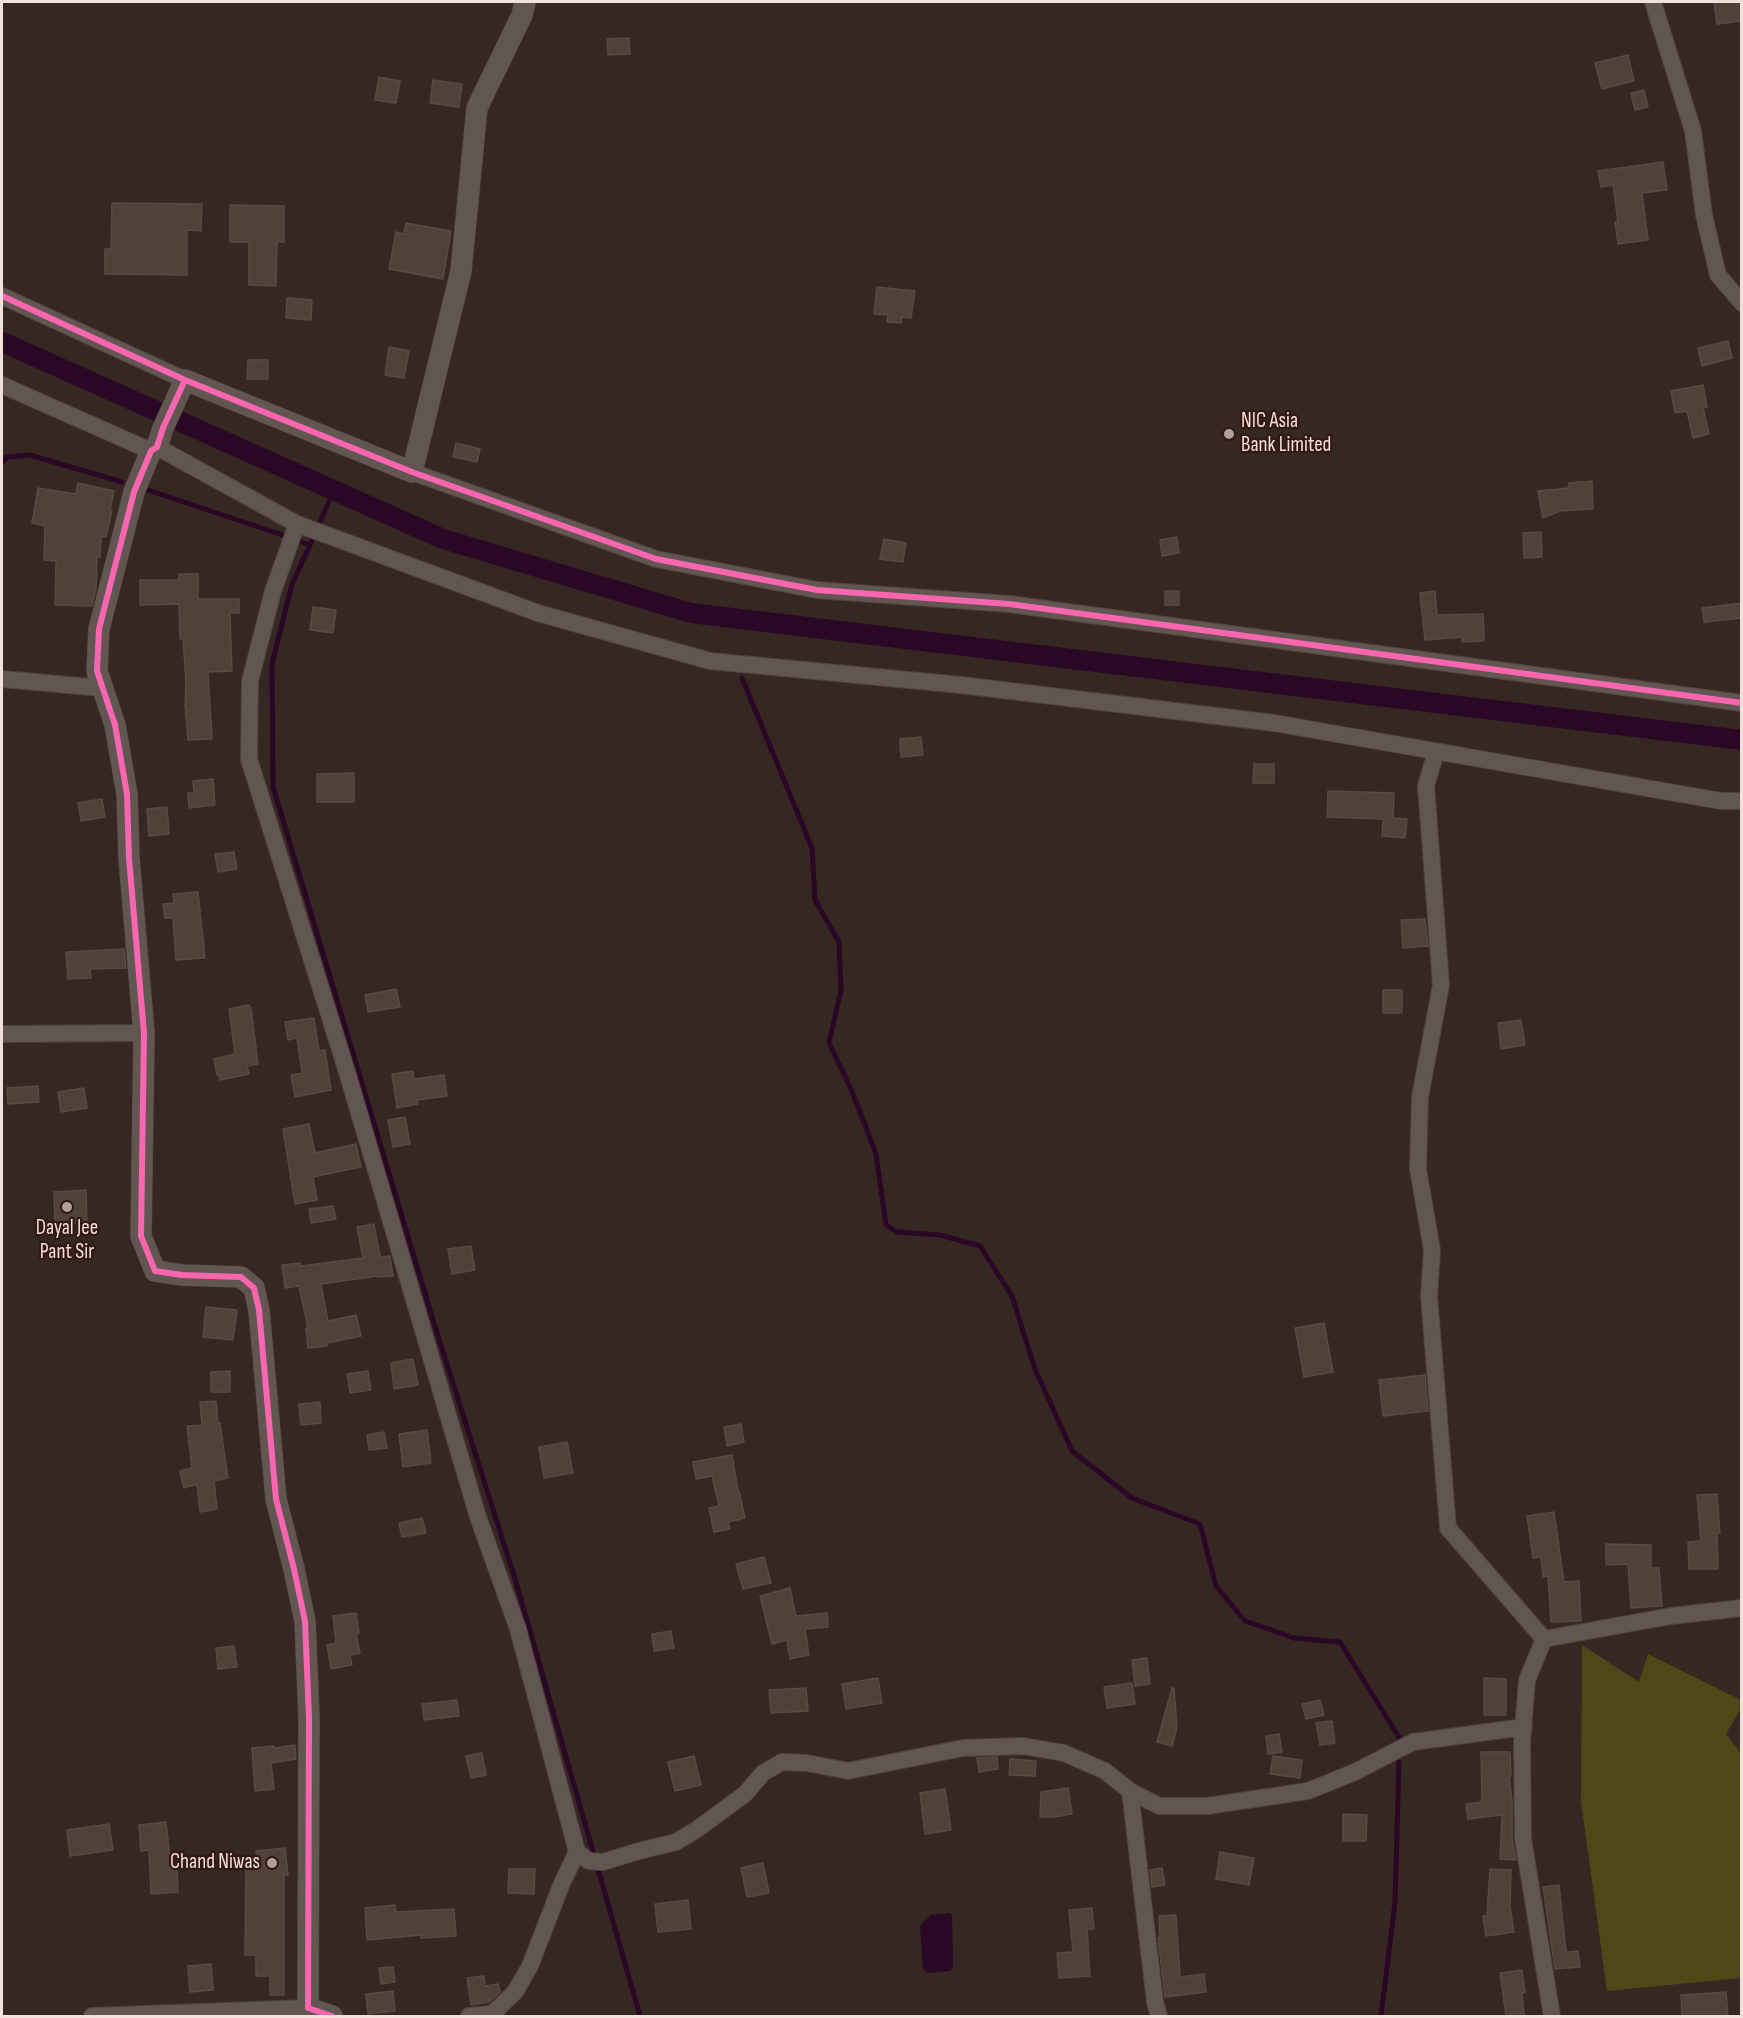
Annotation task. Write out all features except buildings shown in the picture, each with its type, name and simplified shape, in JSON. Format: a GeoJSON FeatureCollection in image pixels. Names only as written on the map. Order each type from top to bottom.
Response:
{"type":"FeatureCollection","features":[{"type":"Feature","properties":{"kind":"street"},"geometry":{"type":"LineString","coordinates":[[412,472],[460,271],[477,108],[522,15],[525,2]]}},
{"type":"Feature","properties":{"kind":"street"},"geometry":{"type":"LineString","coordinates":[[1653,2],[1693,131],[1704,214],[1718,275],[1742,303]]}},
{"type":"Feature","properties":{"kind":"street"},"geometry":{"type":"LineString","coordinates":[[2,296],[182,390],[656,558],[817,590],[1009,604],[1742,703]]}},
{"type":"Feature","properties":{"kind":"street"},"geometry":{"type":"LineString","coordinates":[[2,385],[157,442],[297,524],[538,613],[710,661],[961,685],[1274,723],[1721,801],[1742,801]]}},
{"type":"Feature","properties":{"kind":"street"},"geometry":{"type":"LineString","coordinates":[[182,390],[134,492],[99,629],[97,671],[116,725],[127,794],[129,858],[144,1033],[141,1236],[155,1271],[182,1275],[241,1277],[254,1288],[259,1310],[276,1499],[305,1621],[309,1718],[308,2008]]}},
{"type":"Feature","properties":{"kind":"street"},"geometry":{"type":"LineString","coordinates":[[297,524],[273,591],[250,681],[249,759],[347,1072],[478,1517],[518,1629],[590,1858]]}},
{"type":"Feature","properties":{"kind":"street"},"geometry":{"type":"LineString","coordinates":[[2,679],[102,688]]}},
{"type":"Feature","properties":{"kind":"street"},"geometry":{"type":"LineString","coordinates":[[1436,752],[1426,786],[1441,985],[1420,1097],[1419,1169],[1432,1250],[1429,1296],[1448,1528],[1544,1639]]}},
{"type":"Feature","properties":{"kind":"street"},"geometry":{"type":"LineString","coordinates":[[2,1034],[144,1033]]}},
{"type":"Feature","properties":{"kind":"street"},"geometry":{"type":"LineString","coordinates":[[1544,1639],[1671,1616],[1742,1608]]}},
{"type":"Feature","properties":{"kind":"street"},"geometry":{"type":"LineString","coordinates":[[1544,1639],[1527,1680],[1522,1741],[1523,1839],[1552,2016]]}},
{"type":"Feature","properties":{"kind":"street"},"geometry":{"type":"LineString","coordinates":[[469,2016],[492,2014],[516,1992],[530,1966],[554,1902],[590,1858],[639,1851],[676,1842],[745,1794],[763,1773],[782,1762],[807,1763],[848,1771],[963,1748],[1023,1746],[1064,1752],[1105,1771],[1130,1791],[1159,1806],[1207,1806],[1308,1791],[1355,1772],[1413,1742],[1524,1727]]}},
{"type":"Feature","properties":{"kind":"street"},"geometry":{"type":"LineString","coordinates":[[1130,1791],[1155,2002],[1159,2016]]}},
{"type":"Feature","properties":{"kind":"street"},"geometry":{"type":"LineString","coordinates":[[92,2016],[308,2008],[332,2016]]}},
{"type":"Feature","properties":{"kind":"shaded area"},"geometry":{"type":"Polygon","coordinates":[[[1582,1645],[1639,1682],[1648,1654],[1741,1700],[1741,1708],[1726,1734],[1741,1753],[1741,1978],[1607,1991],[1581,1801],[1582,1645]]]}},
{"type":"Feature","properties":{"kind":"shaded area"},"geometry":{"type":"Polygon","coordinates":[[[950,1913],[952,1916],[953,1967],[950,1971],[927,1973],[923,1969],[920,1926],[931,1915],[950,1913]]]}},
{"type":"Feature","properties":{"kind":"waterway"},"geometry":{"type":"LineString","coordinates":[[2,342],[443,539],[691,613],[1742,740]]}},
{"type":"Feature","properties":{"kind":"waterway"},"geometry":{"type":"LineString","coordinates":[[2,462],[7,457],[30,455],[122,482]]}},
{"type":"Feature","properties":{"kind":"waterway"},"geometry":{"type":"LineString","coordinates":[[142,488],[285,536]]}},
{"type":"Feature","properties":{"kind":"waterway"},"geometry":{"type":"LineString","coordinates":[[320,522],[334,490]]}},
{"type":"Feature","properties":{"kind":"waterway"},"geometry":{"type":"LineString","coordinates":[[296,540],[310,545],[313,538]]}},
{"type":"Feature","properties":{"kind":"waterway"},"geometry":{"type":"LineString","coordinates":[[310,545],[292,584],[272,664],[273,787],[433,1320],[516,1582],[640,2016]]}},
{"type":"Feature","properties":{"kind":"waterway"},"geometry":{"type":"LineString","coordinates":[[742,678],[812,848],[815,900],[839,942],[841,990],[829,1043],[852,1091],[876,1154],[886,1225],[897,1232],[940,1235],[980,1246],[1012,1296],[1035,1369],[1072,1451],[1132,1498],[1200,1524],[1216,1586],[1245,1621],[1294,1638],[1340,1642],[1400,1739]]}},
{"type":"Feature","properties":{"kind":"waterway"},"geometry":{"type":"LineString","coordinates":[[1381,2016],[1395,1903],[1399,1762]]}},
{"type":"Feature","properties":{"kind":"cycle path"},"geometry":{"type":"LineString","coordinates":[[2,296],[185,380],[412,472],[656,559],[817,590],[1009,604],[1742,703]]}},
{"type":"Feature","properties":{"kind":"cycle path"},"geometry":{"type":"LineString","coordinates":[[185,380],[157,447],[151,451],[134,492],[99,629],[97,671],[115,725],[127,794],[129,858],[144,1033],[141,1236],[155,1271],[182,1275],[241,1277],[254,1288],[259,1310],[276,1499],[305,1621],[309,1718],[308,2008],[332,2016]]}},
{"type":"Feature","properties":{"kind":"place","name":"NIC Asia Bank Limited"},"geometry":{"type":"Point","coordinates":[1229,434]}},
{"type":"Feature","properties":{"kind":"place","name":"Dayal Jee Pant Sir"},"geometry":{"type":"Point","coordinates":[67,1207]}},
{"type":"Feature","properties":{"kind":"place","name":"Chand Niwas"},"geometry":{"type":"Point","coordinates":[272,1863]}}]}
